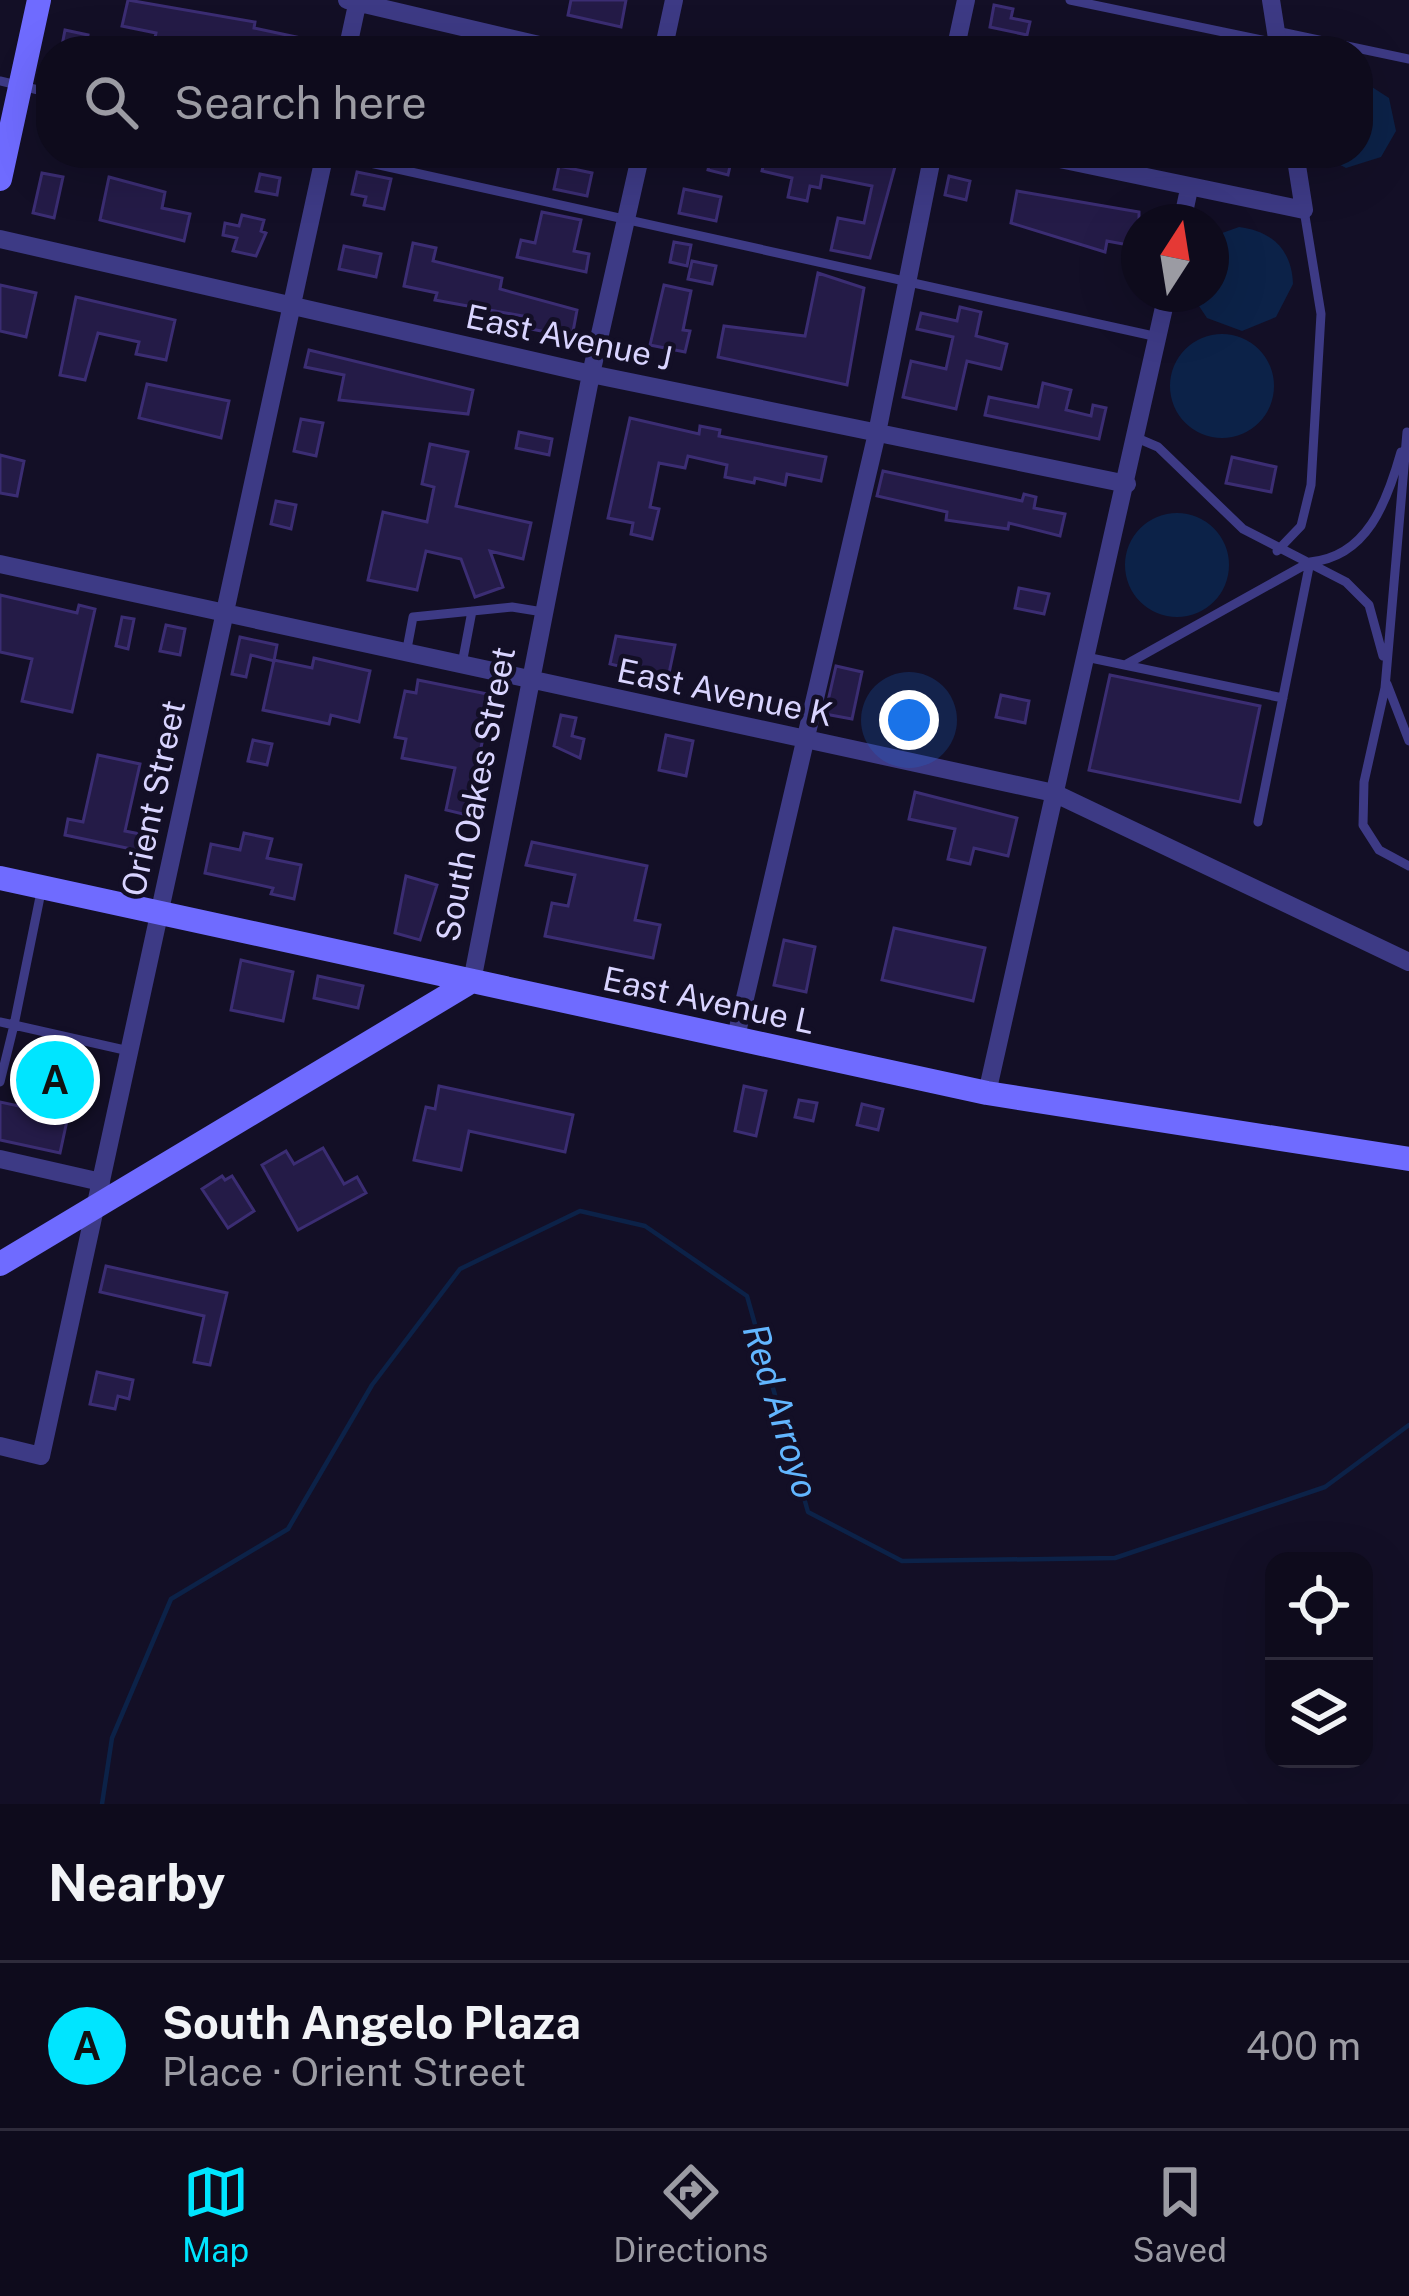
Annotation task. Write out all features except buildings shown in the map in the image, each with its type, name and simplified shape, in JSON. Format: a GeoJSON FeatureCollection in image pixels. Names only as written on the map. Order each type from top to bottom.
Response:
{"type":"FeatureCollection","features":[{"type":"Feature","properties":{"kind":"main road"},"geometry":{"type":"LineString","coordinates":[[0,179],[10,84],[39,0]]}},
{"type":"Feature","properties":{"kind":"main road","name":"East Avenue L"},"geometry":{"type":"LineString","coordinates":[[0,878],[987,1093],[1409,1159]]}},
{"type":"Feature","properties":{"kind":"main road","name":"South Oakes Street"},"geometry":{"type":"LineString","coordinates":[[0,1264],[472,981]]}},
{"type":"Feature","properties":{"kind":"street"},"geometry":{"type":"LineString","coordinates":[[666,36],[674,0]]}},
{"type":"Feature","properties":{"kind":"street"},"geometry":{"type":"LineString","coordinates":[[958,36],[966,0]]}},
{"type":"Feature","properties":{"kind":"street"},"geometry":{"type":"LineString","coordinates":[[1271,0],[1277,36]]}},
{"type":"Feature","properties":{"kind":"street"},"geometry":{"type":"LineString","coordinates":[[349,36],[354,1],[502,36]]}},
{"type":"Feature","properties":{"kind":"street","name":"Orient Street"},"geometry":{"type":"LineString","coordinates":[[0,1446],[41,1456],[322,168]]}},
{"type":"Feature","properties":{"kind":"street","name":"South Oakes Street"},"geometry":{"type":"LineString","coordinates":[[472,981],[591,374],[637,168]]}},
{"type":"Feature","properties":{"kind":"street"},"geometry":{"type":"LineString","coordinates":[[735,1041],[877,433],[930,168]]}},
{"type":"Feature","properties":{"kind":"street"},"geometry":{"type":"LineString","coordinates":[[1097,168],[1304,210],[1297,168]]}},
{"type":"Feature","properties":{"kind":"street"},"geometry":{"type":"LineString","coordinates":[[1186,204],[1189,189]]}},
{"type":"Feature","properties":{"kind":"street","name":"East Avenue J"},"geometry":{"type":"LineString","coordinates":[[0,239],[591,374],[1127,484]]}},
{"type":"Feature","properties":{"kind":"street"},"geometry":{"type":"LineString","coordinates":[[987,1093],[1163,312]]}},
{"type":"Feature","properties":{"kind":"street","name":"East Avenue K"},"geometry":{"type":"LineString","coordinates":[[0,564],[1054,793],[1409,962]]}},
{"type":"Feature","properties":{"kind":"street"},"geometry":{"type":"LineString","coordinates":[[0,1159],[100,1182]]}},
{"type":"Feature","properties":{"kind":"lane"},"geometry":{"type":"LineString","coordinates":[[1070,0],[1248,36]]}},
{"type":"Feature","properties":{"kind":"lane"},"geometry":{"type":"LineString","coordinates":[[1373,54],[1409,59]]}},
{"type":"Feature","properties":{"kind":"lane"},"geometry":{"type":"LineString","coordinates":[[392,168],[1158,337]]}},
{"type":"Feature","properties":{"kind":"lane"},"geometry":{"type":"LineString","coordinates":[[1277,551],[1301,526],[1311,484],[1321,314],[1304,210]]}},
{"type":"Feature","properties":{"kind":"lane"},"geometry":{"type":"LineString","coordinates":[[1125,665],[1310,562],[1333,560],[1363,538],[1390,492],[1408,428]]}},
{"type":"Feature","properties":{"kind":"lane"},"geometry":{"type":"LineString","coordinates":[[1408,428],[1386,681],[1364,782],[1363,825],[1379,850],[1409,866]]}},
{"type":"Feature","properties":{"kind":"lane"},"geometry":{"type":"LineString","coordinates":[[1137,437],[1158,447],[1243,529],[1277,551],[1346,582],[1369,605],[1386,681],[1409,741]]}},
{"type":"Feature","properties":{"kind":"lane"},"geometry":{"type":"LineString","coordinates":[[1258,822],[1310,562]]}},
{"type":"Feature","properties":{"kind":"lane"},"geometry":{"type":"LineString","coordinates":[[406,654],[413,617],[512,607],[544,612]]}},
{"type":"Feature","properties":{"kind":"lane"},"geometry":{"type":"LineString","coordinates":[[461,667],[472,611]]}},
{"type":"Feature","properties":{"kind":"lane"},"geometry":{"type":"LineString","coordinates":[[1086,657],[1283,698]]}},
{"type":"Feature","properties":{"kind":"lane"},"geometry":{"type":"LineString","coordinates":[[0,1082],[42,888]]}},
{"type":"Feature","properties":{"kind":"lane"},"geometry":{"type":"LineString","coordinates":[[0,1022],[129,1051]]}},
{"type":"Feature","properties":{"kind":"water"},"geometry":{"type":"Polygon","coordinates":[[[1373,88],[1389,98],[1396,131],[1381,157],[1373,160],[1373,88]]]}},
{"type":"Feature","properties":{"kind":"water"},"geometry":{"type":"Polygon","coordinates":[[[1239,227],[1270,238],[1284,252],[1292,272],[1293,284],[1276,317],[1242,331],[1207,318],[1203,312],[1229,312],[1229,231],[1239,227]]]}},
{"type":"Feature","properties":{"kind":"water"},"geometry":{"type":"Polygon","coordinates":[[[1222,334],[1242,338],[1259,349],[1270,366],[1274,386],[1270,406],[1259,423],[1242,434],[1222,438],[1202,434],[1185,423],[1174,406],[1170,386],[1174,366],[1185,349],[1202,338],[1222,334]]]}},
{"type":"Feature","properties":{"kind":"water"},"geometry":{"type":"Polygon","coordinates":[[[1177,513],[1197,517],[1214,528],[1225,545],[1229,565],[1225,585],[1214,602],[1197,613],[1177,617],[1157,613],[1140,602],[1129,585],[1125,565],[1129,545],[1140,528],[1157,517],[1177,513]]]}},
{"type":"Feature","properties":{"kind":"waterway","name":"Red Arroyo"},"geometry":{"type":"LineString","coordinates":[[102,1804],[112,1738],[171,1599],[288,1529],[372,1385],[460,1269],[580,1211],[645,1226],[747,1296],[808,1512],[902,1561],[1115,1558],[1325,1487],[1409,1425]]}},
{"type":"Feature","properties":{"kind":"place","name":"South Angelo Plaza"},"geometry":{"type":"Point","coordinates":[55,1080]}}]}
